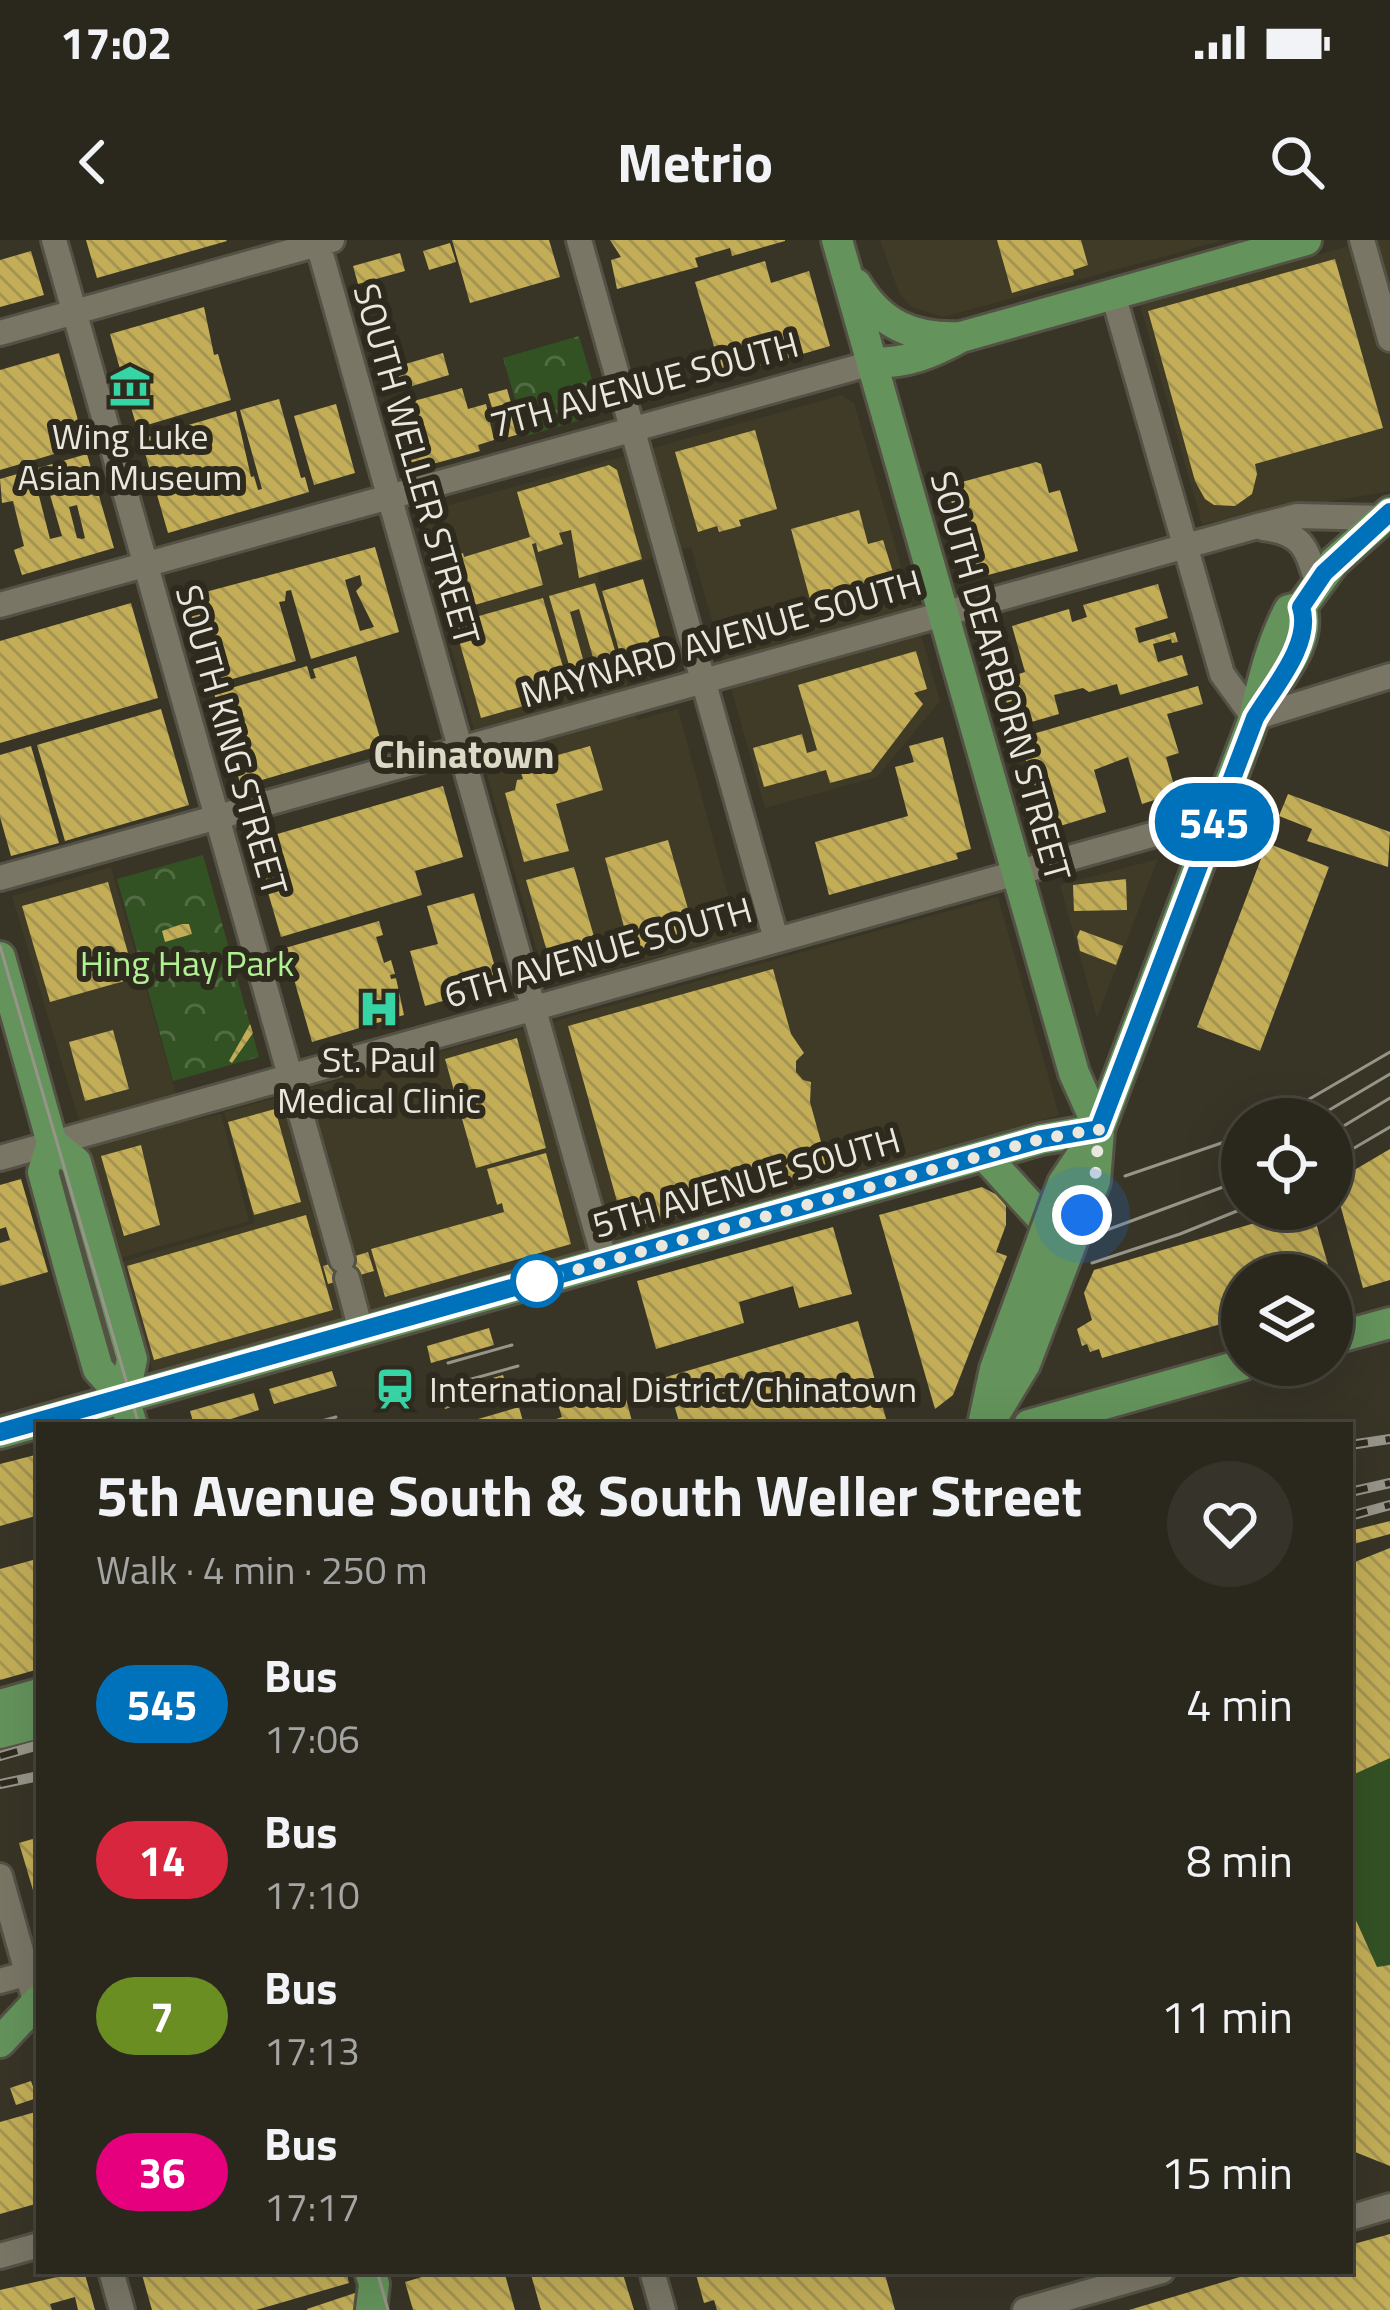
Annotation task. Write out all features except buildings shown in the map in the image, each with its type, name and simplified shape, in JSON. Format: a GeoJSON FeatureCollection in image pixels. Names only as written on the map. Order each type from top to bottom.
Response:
{"type":"FeatureCollection","features":[{"type":"Feature","properties":{"kind":"main road","name":"7TH AVENUE SOUTH"},"geometry":{"type":"LineString","coordinates":[[872,363],[901,363],[961,338],[1306,240]]}},
{"type":"Feature","properties":{"kind":"main road"},"geometry":{"type":"LineString","coordinates":[[840,252],[868,303],[892,325],[921,335],[961,338]]}},
{"type":"Feature","properties":{"kind":"main road","name":"SOUTH DEARBORN STREET"},"geometry":{"type":"LineString","coordinates":[[840,252],[1073,1072],[1099,1129]]}},
{"type":"Feature","properties":{"kind":"main road"},"geometry":{"type":"LineString","coordinates":[[986,1422],[995,1369],[1063,1183],[1099,1129],[1255,718],[1291,661],[1309,594],[1386,515]]}},
{"type":"Feature","properties":{"kind":"main road"},"geometry":{"type":"LineString","coordinates":[[0,957],[52,1143],[76,1162],[114,1295],[132,1359],[128,1411]]}},
{"type":"Feature","properties":{"kind":"main road"},"geometry":{"type":"LineString","coordinates":[[988,1422],[1025,1364],[1095,1181],[1099,1129]]}},
{"type":"Feature","properties":{"kind":"main road","name":"5TH AVENUE SOUTH"},"geometry":{"type":"LineString","coordinates":[[61,1422],[128,1411],[362,1330],[1041,1139],[1099,1129]]}},
{"type":"Feature","properties":{"kind":"main road"},"geometry":{"type":"LineString","coordinates":[[983,1155],[1048,1225]]}},
{"type":"Feature","properties":{"kind":"main road"},"geometry":{"type":"LineString","coordinates":[[1353,1334],[1390,1323]]}},
{"type":"Feature","properties":{"kind":"main road"},"geometry":{"type":"LineString","coordinates":[[1040,1422],[1221,1371]]}},
{"type":"Feature","properties":{"kind":"main road","name":"5TH AVENUE SOUTH"},"geometry":{"type":"LineString","coordinates":[[0,1432],[36,1426]]}},
{"type":"Feature","properties":{"kind":"main road"},"geometry":{"type":"LineString","coordinates":[[0,1705],[36,1695]]}},
{"type":"Feature","properties":{"kind":"main road"},"geometry":{"type":"LineString","coordinates":[[0,1733],[36,1724]]}},
{"type":"Feature","properties":{"kind":"main road"},"geometry":{"type":"LineString","coordinates":[[0,2042],[36,1992]]}},
{"type":"Feature","properties":{"kind":"main road"},"geometry":{"type":"LineString","coordinates":[[372,2288],[391,2299],[394,2310]]}},
{"type":"Feature","properties":{"kind":"street","name":"SOUTH KING STREET"},"geometry":{"type":"LineString","coordinates":[[54,240],[362,1330]]}},
{"type":"Feature","properties":{"kind":"street"},"geometry":{"type":"LineString","coordinates":[[579,240],[776,939]]}},
{"type":"Feature","properties":{"kind":"street"},"geometry":{"type":"LineString","coordinates":[[1362,240],[1390,338]]}},
{"type":"Feature","properties":{"kind":"street"},"geometry":{"type":"LineString","coordinates":[[0,333],[322,241]]}},
{"type":"Feature","properties":{"kind":"street","name":"SOUTH WELLER STREET"},"geometry":{"type":"LineString","coordinates":[[322,241],[388,496],[604,1262]]}},
{"type":"Feature","properties":{"kind":"street"},"geometry":{"type":"LineString","coordinates":[[1113,294],[1222,674],[1255,718],[1390,676]]}},
{"type":"Feature","properties":{"kind":"street","name":"7TH AVENUE SOUTH"},"geometry":{"type":"LineString","coordinates":[[0,605],[872,363]]}},
{"type":"Feature","properties":{"kind":"street","name":"MAYNARD AVENUE SOUTH"},"geometry":{"type":"LineString","coordinates":[[0,878],[1254,526],[1297,516],[1386,515]]}},
{"type":"Feature","properties":{"kind":"street"},"geometry":{"type":"LineString","coordinates":[[1254,526],[1286,531],[1300,541],[1309,594]]}},
{"type":"Feature","properties":{"kind":"street","name":"6TH AVENUE SOUTH"},"geometry":{"type":"LineString","coordinates":[[0,1158],[1216,817]]}},
{"type":"Feature","properties":{"kind":"street"},"geometry":{"type":"LineString","coordinates":[[0,1876],[36,1992]]}},
{"type":"Feature","properties":{"kind":"street"},"geometry":{"type":"LineString","coordinates":[[0,1981],[36,1992]]}},
{"type":"Feature","properties":{"kind":"street"},"geometry":{"type":"LineString","coordinates":[[1353,2217],[1390,2206]]}},
{"type":"Feature","properties":{"kind":"street"},"geometry":{"type":"LineString","coordinates":[[0,2256],[36,2246]]}},
{"type":"Feature","properties":{"kind":"street"},"geometry":{"type":"LineString","coordinates":[[112,2274],[122,2310]]}},
{"type":"Feature","properties":{"kind":"street"},"geometry":{"type":"LineString","coordinates":[[653,2274],[663,2310]]}},
{"type":"Feature","properties":{"kind":"street"},"geometry":{"type":"LineString","coordinates":[[1025,2310],[1151,2274]]}},
{"type":"Feature","properties":{"kind":"shaded area"},"geometry":{"type":"Polygon","coordinates":[[[880,240],[1224,240],[943,317],[912,307],[900,295],[880,240]]]}},
{"type":"Feature","properties":{"kind":"shaded area"},"geometry":{"type":"Polygon","coordinates":[[[1369,240],[1390,240],[1390,491],[1202,524],[1140,305],[1369,240]]]}},
{"type":"Feature","properties":{"kind":"shaded area"},"geometry":{"type":"Polygon","coordinates":[[[842,395],[854,403],[940,701],[877,777],[765,808],[691,547],[597,574],[637,720],[678,709],[739,935],[547,986],[413,515],[842,395]]]}},
{"type":"Feature","properties":{"kind":"shaded area"},"geometry":{"type":"Polygon","coordinates":[[[1158,859],[1097,1018],[1060,885],[1158,859]]]}},
{"type":"Feature","properties":{"kind":"shaded area"},"geometry":{"type":"Polygon","coordinates":[[[111,867],[184,1122],[221,1114],[249,1221],[120,1258],[12,896],[111,867]]]}},
{"type":"Feature","properties":{"kind":"shaded area"},"geometry":{"type":"Polygon","coordinates":[[[998,897],[1059,1115],[613,1240],[552,1022],[998,897]]]}},
{"type":"Feature","properties":{"kind":"shaded area"},"geometry":{"type":"Polygon","coordinates":[[[526,1028],[587,1251],[153,1372],[121,1262],[255,1223],[224,1112],[526,1028]]]}},
{"type":"Feature","properties":{"kind":"green space"},"geometry":{"type":"Polygon","coordinates":[[[579,336],[602,414],[526,436],[503,358],[579,336]]]}},
{"type":"Feature","properties":{"kind":"green space","name":"Hing Hay Park"},"geometry":{"type":"Polygon","coordinates":[[[203,855],[259,1057],[173,1081],[117,879],[203,855]]]}},
{"type":"Feature","properties":{"kind":"green space"},"geometry":{"type":"Polygon","coordinates":[[[1390,1548],[1390,2166],[1353,2151],[1353,1563],[1390,1548]]]}},
{"type":"Feature","properties":{"kind":"tram line"},"geometry":{"type":"LineString","coordinates":[[0,946],[138,1422]]}},
{"type":"Feature","properties":{"kind":"tram line"},"geometry":{"type":"LineString","coordinates":[[1311,1098],[1390,1052]]}},
{"type":"Feature","properties":{"kind":"tram line"},"geometry":{"type":"LineString","coordinates":[[1349,1098],[1390,1074]]}},
{"type":"Feature","properties":{"kind":"tram line"},"geometry":{"type":"LineString","coordinates":[[1353,1120],[1390,1098]]}},
{"type":"Feature","properties":{"kind":"tram line"},"geometry":{"type":"LineString","coordinates":[[1353,1149],[1390,1127]]}},
{"type":"Feature","properties":{"kind":"tram line"},"geometry":{"type":"LineString","coordinates":[[1125,1176],[1221,1143]]}},
{"type":"Feature","properties":{"kind":"tram line"},"geometry":{"type":"LineString","coordinates":[[1104,1231],[1221,1188]]}},
{"type":"Feature","properties":{"kind":"tram line"},"geometry":{"type":"LineString","coordinates":[[1092,1263],[1221,1217]]}},
{"type":"Feature","properties":{"kind":"tram line"},"geometry":{"type":"LineString","coordinates":[[448,1363],[512,1345]]}},
{"type":"Feature","properties":{"kind":"tram line"},"geometry":{"type":"LineString","coordinates":[[454,1384],[518,1366]]}},
{"type":"Feature","properties":{"kind":"tram line"},"geometry":{"type":"LineString","coordinates":[[318,1422],[336,1417]]}},
{"type":"Feature","properties":{"kind":"tram line"},"geometry":{"type":"LineString","coordinates":[[378,2274],[388,2310]]}},
{"type":"Feature","properties":{"kind":"railway"},"geometry":{"type":"LineString","coordinates":[[1353,1445],[1390,1439]]}},
{"type":"Feature","properties":{"kind":"railway"},"geometry":{"type":"LineString","coordinates":[[1353,1491],[1390,1483]]}},
{"type":"Feature","properties":{"kind":"railway"},"geometry":{"type":"LineString","coordinates":[[1353,1515],[1390,1505]]}},
{"type":"Feature","properties":{"kind":"railway"},"geometry":{"type":"LineString","coordinates":[[0,1756],[36,1746]]}},
{"type":"Feature","properties":{"kind":"railway"},"geometry":{"type":"LineString","coordinates":[[0,1784],[36,1777]]}},
{"type":"Feature","properties":{"kind":"bus line","name":"545"},"geometry":{"type":"LineString","coordinates":[[0,1432],[1041,1139],[1099,1129],[1255,718],[1300,639],[1305,619],[1301,607],[1334,562],[1390,512]]}},
{"type":"Feature","properties":{"kind":"place","name":"Wing Luke Asian Museum"},"geometry":{"type":"Point","coordinates":[130,386]}},
{"type":"Feature","properties":{"kind":"place","name":"St. Paul Medical Clinic"},"geometry":{"type":"Point","coordinates":[379,1009]}},
{"type":"Feature","properties":{"kind":"place","name":"International District/Chinatown"},"geometry":{"type":"Point","coordinates":[395,1389]}},
{"type":"Feature","properties":{"kind":"district","name":"Chinatown"},"geometry":{"type":"Point","coordinates":[464,754]}},
{"type":"Feature","properties":{"kind":"route"},"geometry":{"type":"LineString","coordinates":[[537,1281],[1041,1139],[1099,1129],[1095,1181],[1082,1215]]}}]}
